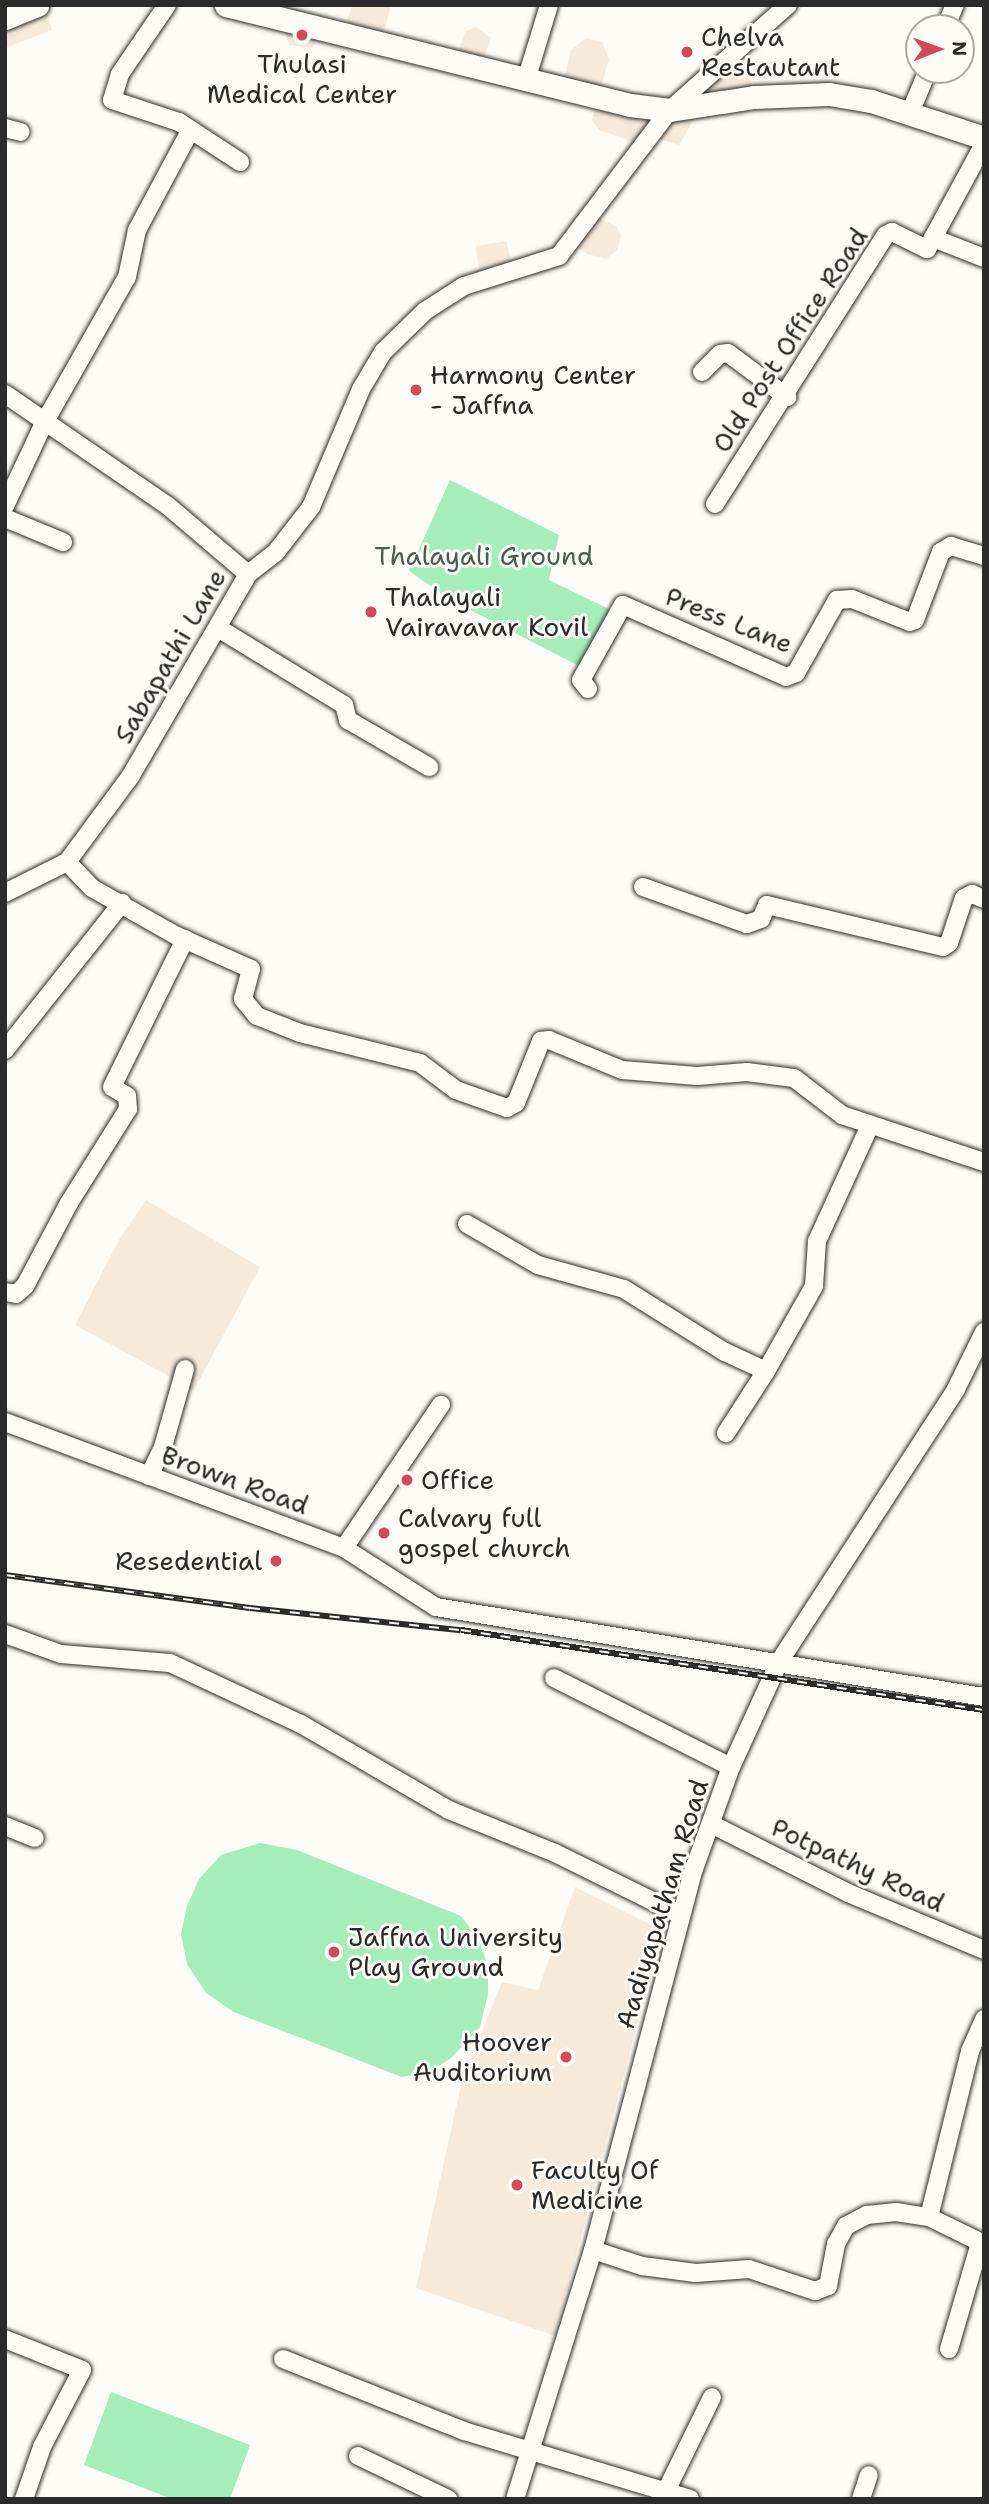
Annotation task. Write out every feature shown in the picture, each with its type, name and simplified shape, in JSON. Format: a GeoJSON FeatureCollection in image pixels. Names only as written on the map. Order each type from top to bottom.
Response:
{"type":"FeatureCollection","features":[{"type":"Feature","properties":{"kind":"main road"},"geometry":{"type":"LineString","coordinates":[[5,18],[37,5]]}},
{"type":"Feature","properties":{"kind":"main road"},"geometry":{"type":"LineString","coordinates":[[226,5],[527,77],[630,105],[670,110],[754,97],[829,94],[910,113],[984,138]]}},
{"type":"Feature","properties":{"kind":"street"},"geometry":{"type":"LineString","coordinates":[[167,5],[120,74],[112,100],[167,117],[240,162]]}},
{"type":"Feature","properties":{"kind":"street"},"geometry":{"type":"LineString","coordinates":[[527,77],[549,5]]}},
{"type":"Feature","properties":{"kind":"street","name":"Sabapathi Lane"},"geometry":{"type":"LineString","coordinates":[[5,893],[67,862],[130,777],[248,574],[276,552],[311,508],[361,389],[383,352],[425,311],[464,286],[559,256],[670,110],[788,5]]}},
{"type":"Feature","properties":{"kind":"street"},"geometry":{"type":"LineString","coordinates":[[910,113],[922,84]]}},
{"type":"Feature","properties":{"kind":"street"},"geometry":{"type":"LineString","coordinates":[[5,506],[44,423],[127,277],[137,230],[190,131]]}},
{"type":"Feature","properties":{"kind":"street"},"geometry":{"type":"LineString","coordinates":[[984,144],[933,238],[984,258]]}},
{"type":"Feature","properties":{"kind":"street","name":"Old Post Office Road"},"geometry":{"type":"LineString","coordinates":[[715,503],[787,397],[887,235],[892,232],[921,248],[927,248],[933,238]]}},
{"type":"Feature","properties":{"kind":"street"},"geometry":{"type":"LineString","coordinates":[[702,372],[720,354],[728,353],[787,397]]}},
{"type":"Feature","properties":{"kind":"street"},"geometry":{"type":"LineString","coordinates":[[5,394],[169,506],[248,574]]}},
{"type":"Feature","properties":{"kind":"street"},"geometry":{"type":"LineString","coordinates":[[5,518],[64,542]]}},
{"type":"Feature","properties":{"kind":"street","name":"Press Lane"},"geometry":{"type":"LineString","coordinates":[[588,689],[582,680],[623,605],[786,677],[796,673],[838,600],[852,599],[910,622],[915,620],[941,552],[951,546],[984,556]]}},
{"type":"Feature","properties":{"kind":"street"},"geometry":{"type":"LineString","coordinates":[[218,628],[344,705],[348,720],[429,767]]}},
{"type":"Feature","properties":{"kind":"street"},"geometry":{"type":"LineString","coordinates":[[67,862],[92,888],[185,939],[251,969],[243,999],[257,1016],[300,1034],[420,1063],[456,1090],[507,1108],[516,1103],[541,1041],[549,1040],[622,1070],[697,1076],[747,1072],[794,1079],[842,1115],[984,1162]]}},
{"type":"Feature","properties":{"kind":"street"},"geometry":{"type":"LineString","coordinates":[[643,887],[747,924],[761,919],[767,905],[943,947],[949,943],[964,898],[972,894],[984,899]]}},
{"type":"Feature","properties":{"kind":"street"},"geometry":{"type":"LineString","coordinates":[[5,1051],[122,903]]}},
{"type":"Feature","properties":{"kind":"street"},"geometry":{"type":"LineString","coordinates":[[5,1292],[16,1294],[25,1286],[69,1203],[128,1110],[127,1096],[112,1087],[185,939]]}},
{"type":"Feature","properties":{"kind":"street"},"geometry":{"type":"LineString","coordinates":[[726,1433],[814,1286],[817,1241],[870,1125]]}},
{"type":"Feature","properties":{"kind":"street"},"geometry":{"type":"LineString","coordinates":[[467,1224],[538,1265],[624,1289],[725,1352],[766,1370]]}},
{"type":"Feature","properties":{"kind":"street","name":"Aadiyapatham Road"},"geometry":{"type":"LineString","coordinates":[[515,2499],[532,2453],[593,2250],[681,1915],[730,1767],[779,1662],[956,1389],[984,1332]]}},
{"type":"Feature","properties":{"kind":"street"},"geometry":{"type":"LineString","coordinates":[[149,1476],[163,1447],[185,1368]]}},
{"type":"Feature","properties":{"kind":"street"},"geometry":{"type":"LineString","coordinates":[[344,1548],[441,1405]]}},
{"type":"Feature","properties":{"kind":"street","name":"Brown Road"},"geometry":{"type":"LineString","coordinates":[[5,1422],[344,1548],[436,1607],[779,1662]]}},
{"type":"Feature","properties":{"kind":"street"},"geometry":{"type":"LineString","coordinates":[[5,1634],[61,1654],[170,1663],[301,1724],[449,1810],[555,1853],[681,1915]]}},
{"type":"Feature","properties":{"kind":"street"},"geometry":{"type":"LineString","coordinates":[[779,1662],[984,1698]]}},
{"type":"Feature","properties":{"kind":"street"},"geometry":{"type":"LineString","coordinates":[[554,1678],[730,1767]]}},
{"type":"Feature","properties":{"kind":"street","name":"Potpathy Road"},"geometry":{"type":"LineString","coordinates":[[711,1824],[848,1893],[984,1950]]}},
{"type":"Feature","properties":{"kind":"street"},"geometry":{"type":"LineString","coordinates":[[5,1826],[35,1838]]}},
{"type":"Feature","properties":{"kind":"street"},"geometry":{"type":"LineString","coordinates":[[929,2217],[970,2051],[984,2019]]}},
{"type":"Feature","properties":{"kind":"street"},"geometry":{"type":"LineString","coordinates":[[593,2250],[642,2266],[696,2273],[748,2269],[815,2291],[828,2286],[836,2244],[846,2226],[867,2215],[896,2213],[929,2217],[982,2243],[949,2349]]}},
{"type":"Feature","properties":{"kind":"street"},"geometry":{"type":"LineString","coordinates":[[5,2339],[82,2370],[42,2446],[24,2499]]}},
{"type":"Feature","properties":{"kind":"street"},"geometry":{"type":"LineString","coordinates":[[283,2359],[464,2431],[532,2453],[667,2489],[690,2499]]}},
{"type":"Feature","properties":{"kind":"street"},"geometry":{"type":"LineString","coordinates":[[667,2489],[712,2397]]}},
{"type":"Feature","properties":{"kind":"street"},"geometry":{"type":"LineString","coordinates":[[358,2456],[448,2499]]}},
{"type":"Feature","properties":{"kind":"street"},"geometry":{"type":"LineString","coordinates":[[861,2499],[869,2475]]}},
{"type":"Feature","properties":{"kind":"shaded area"},"geometry":{"type":"Polygon","coordinates":[[[45,5],[52,30],[5,48],[5,18],[45,5]]]}},
{"type":"Feature","properties":{"kind":"shaded area"},"geometry":{"type":"Polygon","coordinates":[[[352,5],[391,5],[381,42],[344,33],[352,5]]]}},
{"type":"Feature","properties":{"kind":"shaded area","name":"Thulasi Medical Center"},"geometry":{"type":"Polygon","coordinates":[[[290,19],[318,38],[312,48],[289,45],[285,32],[290,19]]]}},
{"type":"Feature","properties":{"kind":"shaded area"},"geometry":{"type":"Polygon","coordinates":[[[476,27],[491,38],[481,65],[456,60],[465,32],[476,27]]]}},
{"type":"Feature","properties":{"kind":"shaded area"},"geometry":{"type":"Polygon","coordinates":[[[586,38],[602,42],[609,59],[599,95],[670,110],[733,52],[749,74],[754,97],[701,107],[679,145],[652,136],[645,146],[599,130],[592,120],[599,96],[562,87],[571,50],[586,38]]]}},
{"type":"Feature","properties":{"kind":"shaded area"},"geometry":{"type":"Polygon","coordinates":[[[592,215],[617,227],[621,235],[617,250],[606,259],[587,254],[571,241],[592,215]]]}},
{"type":"Feature","properties":{"kind":"shaded area"},"geometry":{"type":"Polygon","coordinates":[[[507,241],[512,274],[481,279],[475,246],[507,241]]]}},
{"type":"Feature","properties":{"kind":"shaded area"},"geometry":{"type":"Polygon","coordinates":[[[146,1200],[260,1267],[194,1390],[75,1325],[120,1238],[146,1200]]]}},
{"type":"Feature","properties":{"kind":"shaded area","name":"Faculty Of Medicine"},"geometry":{"type":"Polygon","coordinates":[[[575,1887],[662,1930],[555,2336],[416,2288],[462,2081],[502,1982],[538,1990],[575,1887]]]}},
{"type":"Feature","properties":{"kind":"green space","name":"Thalayali Ground"},"geometry":{"type":"Polygon","coordinates":[[[450,480],[559,535],[549,580],[619,614],[581,667],[451,600],[409,571],[450,480]]]}},
{"type":"Feature","properties":{"kind":"green space","name":"Jaffna University Play Ground"},"geometry":{"type":"Polygon","coordinates":[[[260,1843],[297,1850],[461,1916],[479,1940],[488,1967],[488,1994],[480,2027],[451,2058],[429,2072],[402,2077],[234,2012],[206,1993],[187,1964],[181,1934],[187,1906],[199,1879],[221,1855],[260,1843]]]}},
{"type":"Feature","properties":{"kind":"green space"},"geometry":{"type":"Polygon","coordinates":[[[111,2392],[250,2445],[230,2499],[172,2499],[84,2465],[111,2392]]]}},
{"type":"Feature","properties":{"kind":"railway"},"geometry":{"type":"LineString","coordinates":[[5,1575],[250,1608],[461,1630],[984,1710]]}},
{"type":"Feature","properties":{"kind":"place","name":"Thulasi Medical Center"},"geometry":{"type":"Point","coordinates":[302,35]}},
{"type":"Feature","properties":{"kind":"place","name":"Chelva Restautant"},"geometry":{"type":"Point","coordinates":[687,52]}},
{"type":"Feature","properties":{"kind":"place","name":"Harmony Center - Jaffna"},"geometry":{"type":"Point","coordinates":[416,390]}},
{"type":"Feature","properties":{"kind":"place","name":"Thalayali Vairavavar Kovil"},"geometry":{"type":"Point","coordinates":[371,612]}},
{"type":"Feature","properties":{"kind":"place","name":"Office"},"geometry":{"type":"Point","coordinates":[407,1480]}},
{"type":"Feature","properties":{"kind":"place","name":"Calvary full gospel church"},"geometry":{"type":"Point","coordinates":[384,1533]}},
{"type":"Feature","properties":{"kind":"place","name":"Resedential"},"geometry":{"type":"Point","coordinates":[276,1561]}},
{"type":"Feature","properties":{"kind":"place","name":"Jaffna University Play Ground"},"geometry":{"type":"Point","coordinates":[334,1952]}},
{"type":"Feature","properties":{"kind":"place","name":"Hoover Auditorium"},"geometry":{"type":"Point","coordinates":[566,2057]}},
{"type":"Feature","properties":{"kind":"place","name":"Faculty Of Medicine"},"geometry":{"type":"Point","coordinates":[517,2185]}}]}
